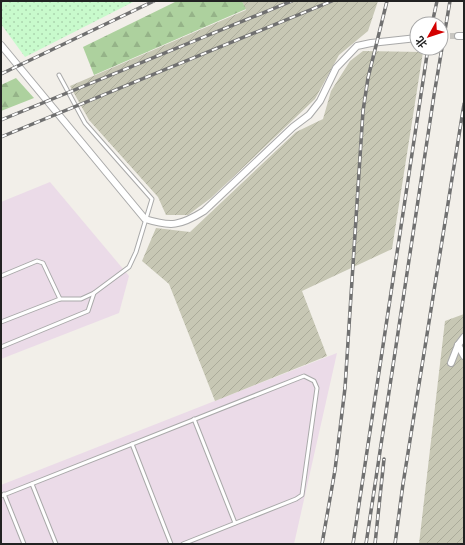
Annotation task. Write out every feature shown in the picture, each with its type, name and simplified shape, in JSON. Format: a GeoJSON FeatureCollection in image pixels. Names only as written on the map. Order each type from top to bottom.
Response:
{"type":"FeatureCollection","features":[{"type":"Feature","properties":{"kind":"street"},"geometry":{"type":"LineString","coordinates":[[1,45],[145,219],[163,224],[187,222],[204,211],[293,126],[309,115],[320,101],[336,68],[357,46],[409,39]]}},
{"type":"Feature","properties":{"kind":"street"},"geometry":{"type":"LineString","coordinates":[[451,363],[458,345],[464,337]]}},
{"type":"Feature","properties":{"kind":"street"},"geometry":{"type":"LineString","coordinates":[[458,345],[464,356]]}},
{"type":"Feature","properties":{"kind":"lane"},"geometry":{"type":"LineString","coordinates":[[1,322],[60,299],[81,299],[94,293],[129,267],[136,252],[152,199],[85,123],[59,75]]}},
{"type":"Feature","properties":{"kind":"lane"},"geometry":{"type":"LineString","coordinates":[[1,276],[37,261],[43,262],[60,299]]}},
{"type":"Feature","properties":{"kind":"lane"},"geometry":{"type":"LineString","coordinates":[[1,347],[88,311],[94,293]]}},
{"type":"Feature","properties":{"kind":"lane"},"geometry":{"type":"LineString","coordinates":[[24,544],[3,495],[304,376],[314,381],[317,388],[302,495],[296,499],[182,544]]}},
{"type":"Feature","properties":{"kind":"lane"},"geometry":{"type":"LineString","coordinates":[[194,420],[236,523]]}},
{"type":"Feature","properties":{"kind":"lane"},"geometry":{"type":"LineString","coordinates":[[132,444],[171,544]]}},
{"type":"Feature","properties":{"kind":"lane"},"geometry":{"type":"LineString","coordinates":[[32,484],[56,544]]}},
{"type":"Feature","properties":{"kind":"shaded area"},"geometry":{"type":"Polygon","coordinates":[[[242,1],[378,1],[368,31],[339,55],[315,99],[211,198],[188,215],[166,215],[158,197],[89,120],[70,86],[246,10],[242,1]]]}},
{"type":"Feature","properties":{"kind":"shaded area"},"geometry":{"type":"Polygon","coordinates":[[[363,51],[409,52],[409,56],[422,56],[392,249],[302,291],[327,356],[215,401],[169,284],[142,261],[156,228],[190,232],[296,132],[323,119],[331,91],[350,61],[363,51]]]}},
{"type":"Feature","properties":{"kind":"shaded area"},"geometry":{"type":"Polygon","coordinates":[[[50,182],[129,276],[119,313],[1,359],[1,202],[50,182]]]}},
{"type":"Feature","properties":{"kind":"shaded area"},"geometry":{"type":"Polygon","coordinates":[[[464,314],[464,544],[419,544],[445,321],[464,314]]]}},
{"type":"Feature","properties":{"kind":"shaded area"},"geometry":{"type":"Polygon","coordinates":[[[337,353],[294,544],[1,544],[1,485],[337,353]]]}},
{"type":"Feature","properties":{"kind":"green space"},"geometry":{"type":"Polygon","coordinates":[[[1,1],[135,1],[25,57],[1,24],[1,1]]]}},
{"type":"Feature","properties":{"kind":"green space"},"geometry":{"type":"Polygon","coordinates":[[[177,1],[242,1],[246,9],[94,75],[83,47],[177,1]]]}},
{"type":"Feature","properties":{"kind":"green space"},"geometry":{"type":"Polygon","coordinates":[[[16,78],[34,98],[1,111],[1,85],[16,78]]]}},
{"type":"Feature","properties":{"kind":"tunnel"},"geometry":{"type":"LineString","coordinates":[[449,36],[458,36]]}},
{"type":"Feature","properties":{"kind":"railway"},"geometry":{"type":"LineString","coordinates":[[1,74],[154,1]]}},
{"type":"Feature","properties":{"kind":"railway"},"geometry":{"type":"LineString","coordinates":[[1,120],[292,1]]}},
{"type":"Feature","properties":{"kind":"railway"},"geometry":{"type":"LineString","coordinates":[[1,137],[332,1]]}},
{"type":"Feature","properties":{"kind":"railway"},"geometry":{"type":"LineString","coordinates":[[322,544],[335,470],[345,388],[363,111],[368,78],[387,1]]}},
{"type":"Feature","properties":{"kind":"railway"},"geometry":{"type":"LineString","coordinates":[[434,16],[437,1]]}},
{"type":"Feature","properties":{"kind":"railway"},"geometry":{"type":"LineString","coordinates":[[366,544],[434,95],[450,1]]}},
{"type":"Feature","properties":{"kind":"railway"},"geometry":{"type":"LineString","coordinates":[[353,544],[427,56]]}},
{"type":"Feature","properties":{"kind":"railway"},"geometry":{"type":"LineString","coordinates":[[395,544],[403,484],[464,104]]}},
{"type":"Feature","properties":{"kind":"railway"},"geometry":{"type":"LineString","coordinates":[[375,544],[384,459]]}}]}
